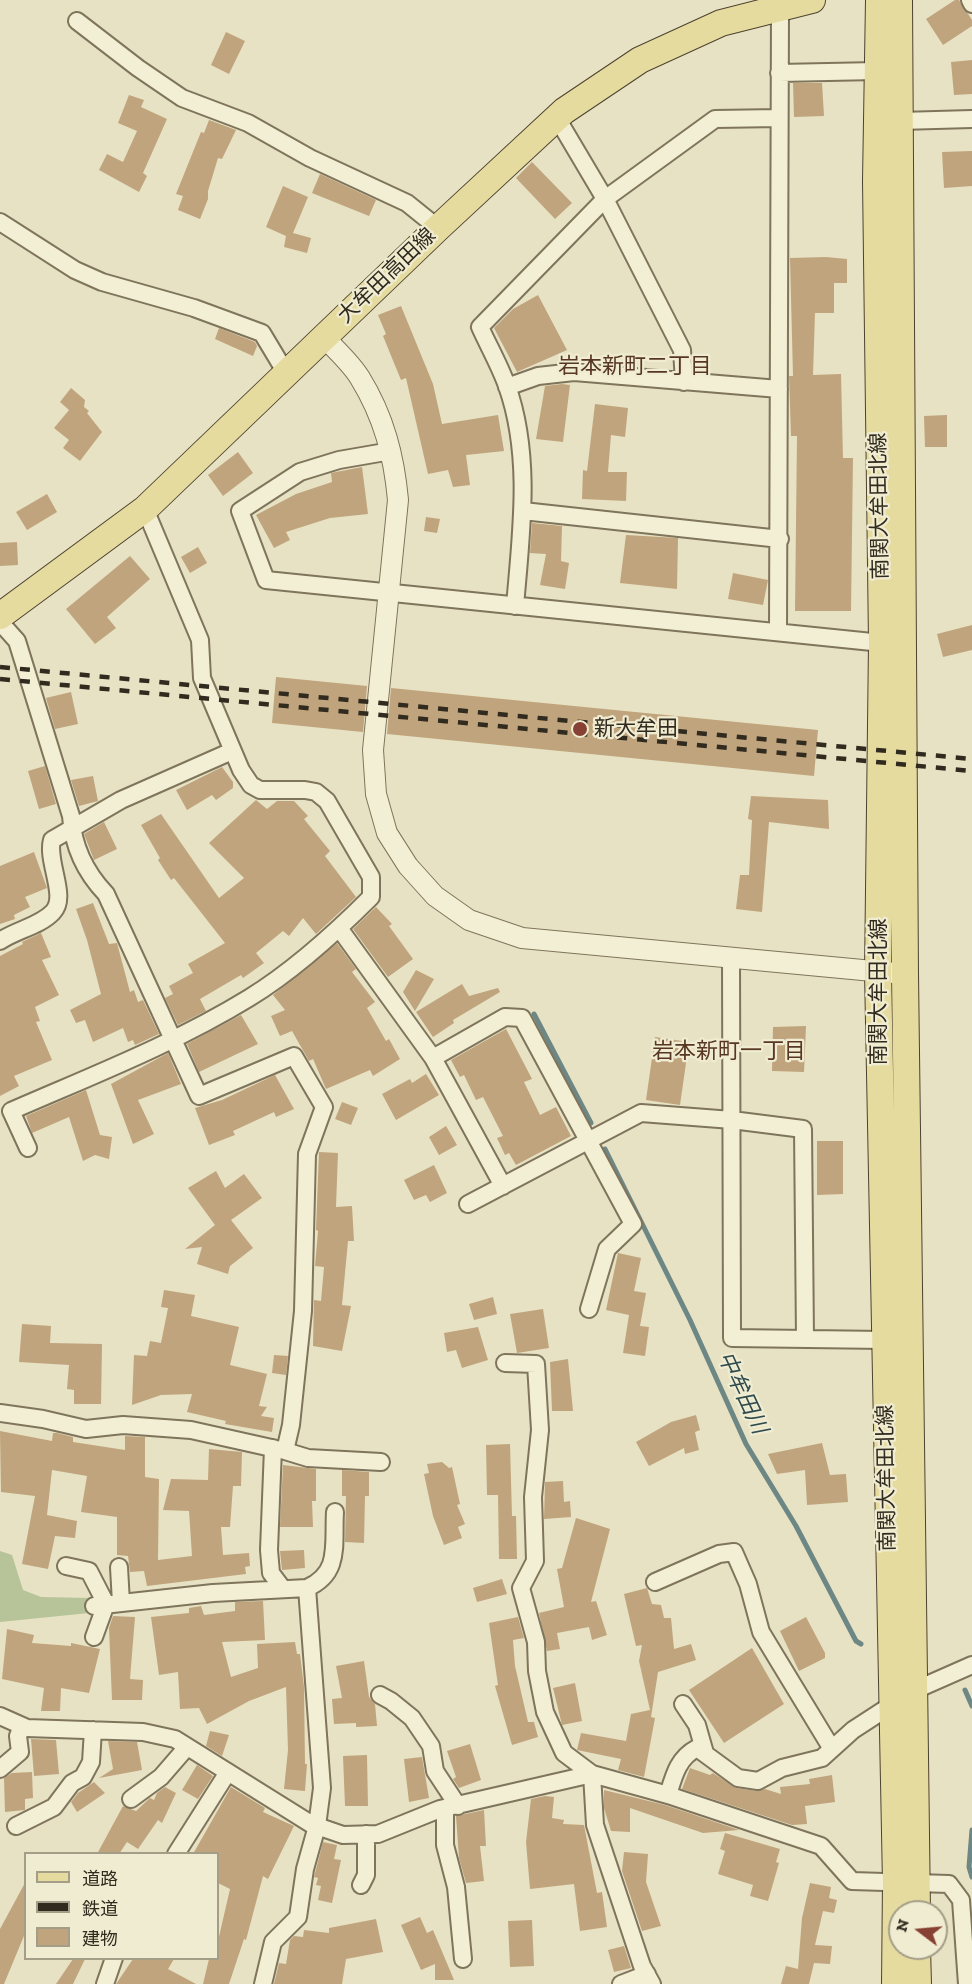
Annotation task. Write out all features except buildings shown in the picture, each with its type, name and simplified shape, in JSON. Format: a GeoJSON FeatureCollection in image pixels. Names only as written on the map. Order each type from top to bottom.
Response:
{"type":"FeatureCollection","features":[{"type":"Feature","properties":{"kind":"main road","name":"大牟田高田線"},"geometry":{"type":"LineString","coordinates":[[0,616],[145,509],[324,336],[557,118],[640,60],[721,23],[812,0]]}},
{"type":"Feature","properties":{"kind":"main road","name":"南関大牟田北線"},"geometry":{"type":"LineString","coordinates":[[879,0],[876,193],[882,643],[878,972],[884,1340],[892,1706],[906,1884],[912,1900]]}},
{"type":"Feature","properties":{"kind":"main road","name":"南関大牟田北線"},"geometry":{"type":"LineString","coordinates":[[896,1984],[906,1884],[913,1691],[905,974],[899,0]]}},
{"type":"Feature","properties":{"kind":"main road"},"geometry":{"type":"LineString","coordinates":[[917,1960],[918,1984]]}},
{"type":"Feature","properties":{"kind":"street"},"geometry":{"type":"LineString","coordinates":[[969,0],[972,4]]}},
{"type":"Feature","properties":{"kind":"street"},"geometry":{"type":"LineString","coordinates":[[778,633],[780,8]]}},
{"type":"Feature","properties":{"kind":"street"},"geometry":{"type":"LineString","coordinates":[[78,21],[138,68],[182,98],[248,123],[310,158],[407,203],[438,228]]}},
{"type":"Feature","properties":{"kind":"street"},"geometry":{"type":"LineString","coordinates":[[779,73],[877,71]]}},
{"type":"Feature","properties":{"kind":"street"},"geometry":{"type":"LineString","coordinates":[[557,118],[605,199],[682,350],[684,382]]}},
{"type":"Feature","properties":{"kind":"street"},"geometry":{"type":"LineString","coordinates":[[515,606],[523,511],[520,448],[507,387],[480,327],[605,199],[715,119],[779,118]]}},
{"type":"Feature","properties":{"kind":"street"},"geometry":{"type":"LineString","coordinates":[[900,121],[972,119]]}},
{"type":"Feature","properties":{"kind":"street"},"geometry":{"type":"LineString","coordinates":[[0,222],[67,265],[102,282],[195,308],[262,333],[286,373]]}},
{"type":"Feature","properties":{"kind":"street"},"geometry":{"type":"LineString","coordinates":[[324,336],[360,377],[379,415],[391,451],[398,500],[374,750],[376,794],[387,833],[408,866],[435,896],[469,920],[522,938],[905,974]]}},
{"type":"Feature","properties":{"kind":"street"},"geometry":{"type":"LineString","coordinates":[[507,387],[538,375],[574,372],[779,389]]}},
{"type":"Feature","properties":{"kind":"street"},"geometry":{"type":"LineString","coordinates":[[391,451],[339,460],[300,472],[240,511],[266,580],[882,643]]}},
{"type":"Feature","properties":{"kind":"street"},"geometry":{"type":"LineString","coordinates":[[28,1148],[10,1111],[174,1040],[251,997],[339,928],[371,897],[371,878],[327,801],[316,792],[260,790],[251,785],[232,751],[202,678],[200,640],[145,509]]}},
{"type":"Feature","properties":{"kind":"street"},"geometry":{"type":"LineString","coordinates":[[523,511],[780,539]]}},
{"type":"Feature","properties":{"kind":"street"},"geometry":{"type":"LineString","coordinates":[[0,622],[16,641],[66,797],[72,837],[90,876],[106,894],[199,1096],[294,1056],[324,1107],[307,1154],[303,1311],[291,1425],[279,1450],[268,1550],[271,1573],[283,1589]]}},
{"type":"Feature","properties":{"kind":"street"},"geometry":{"type":"LineString","coordinates":[[0,941],[54,912],[59,900],[49,850],[52,840],[121,800],[232,751]]}},
{"type":"Feature","properties":{"kind":"street"},"geometry":{"type":"LineString","coordinates":[[339,928],[433,1058],[503,1186]]}},
{"type":"Feature","properties":{"kind":"street"},"geometry":{"type":"LineString","coordinates":[[731,958],[732,1338],[884,1340]]}},
{"type":"Feature","properties":{"kind":"street"},"geometry":{"type":"LineString","coordinates":[[433,1058],[505,1017],[522,1018],[590,1140],[633,1224],[608,1249],[589,1310]]}},
{"type":"Feature","properties":{"kind":"street"},"geometry":{"type":"LineString","coordinates":[[468,1204],[641,1113],[732,1120],[803,1129],[805,1339]]}},
{"type":"Feature","properties":{"kind":"street"},"geometry":{"type":"LineString","coordinates":[[505,1363],[536,1364],[540,1431],[532,1497],[535,1562],[521,1588],[536,1642],[537,1671],[545,1712],[564,1753],[592,1774],[668,1795],[821,1846],[852,1881],[949,1884],[961,1900],[967,1984]]}},
{"type":"Feature","properties":{"kind":"street"},"geometry":{"type":"LineString","coordinates":[[0,1413],[43,1419],[86,1429],[123,1425],[191,1430],[308,1458],[381,1462]]}},
{"type":"Feature","properties":{"kind":"street"},"geometry":{"type":"LineString","coordinates":[[107,1604],[213,1593],[307,1588],[320,1583],[331,1570],[335,1512]]}},
{"type":"Feature","properties":{"kind":"street"},"geometry":{"type":"LineString","coordinates":[[655,1582],[719,1554],[734,1552],[748,1584],[761,1632],[832,1749]]}},
{"type":"Feature","properties":{"kind":"street"},"geometry":{"type":"LineString","coordinates":[[66,1566],[89,1571],[107,1604]]}},
{"type":"Feature","properties":{"kind":"street"},"geometry":{"type":"LineString","coordinates":[[94,1637],[119,1567]]}},
{"type":"Feature","properties":{"kind":"street"},"geometry":{"type":"LineString","coordinates":[[263,1984],[273,1942],[298,1917],[305,1869],[317,1826],[322,1788],[307,1588]]}},
{"type":"Feature","properties":{"kind":"street"},"geometry":{"type":"LineString","coordinates":[[668,1795],[676,1768],[686,1754],[697,1748],[738,1778],[758,1781],[782,1768],[822,1758],[853,1730],[913,1691],[972,1665]]}},
{"type":"Feature","properties":{"kind":"street"},"geometry":{"type":"LineString","coordinates":[[380,1695],[412,1718],[431,1746],[435,1771],[451,1807],[445,1845],[456,1887],[463,1959]]}},
{"type":"Feature","properties":{"kind":"street"},"geometry":{"type":"LineString","coordinates":[[682,1704],[697,1725],[705,1753]]}},
{"type":"Feature","properties":{"kind":"street"},"geometry":{"type":"LineString","coordinates":[[0,1716],[22,1726],[143,1732],[175,1739],[317,1826],[343,1835],[378,1834],[451,1807],[592,1774]]}},
{"type":"Feature","properties":{"kind":"street"},"geometry":{"type":"LineString","coordinates":[[0,1769],[20,1752],[18,1736],[22,1726]]}},
{"type":"Feature","properties":{"kind":"street"},"geometry":{"type":"LineString","coordinates":[[16,1826],[54,1807],[72,1783],[83,1777],[91,1762],[93,1730]]}},
{"type":"Feature","properties":{"kind":"street"},"geometry":{"type":"LineString","coordinates":[[131,1799],[162,1777],[188,1747]]}},
{"type":"Feature","properties":{"kind":"street"},"geometry":{"type":"LineString","coordinates":[[177,1852],[228,1772]]}},
{"type":"Feature","properties":{"kind":"street"},"geometry":{"type":"LineString","coordinates":[[592,1774],[595,1825],[650,1979],[621,1984]]}},
{"type":"Feature","properties":{"kind":"street"},"geometry":{"type":"LineString","coordinates":[[361,1885],[366,1875],[366,1834]]}},
{"type":"Feature","properties":{"kind":"street"},"geometry":{"type":"LineString","coordinates":[[105,1984],[114,1960]]}},
{"type":"Feature","properties":{"kind":"green space"},"geometry":{"type":"Polygon","coordinates":[[[0,1551],[12,1555],[23,1590],[41,1597],[90,1598],[89,1613],[0,1622],[0,1551]]]}},
{"type":"Feature","properties":{"kind":"waterway","name":"中牟田川"},"geometry":{"type":"LineString","coordinates":[[534,1014],[591,1123]]}},
{"type":"Feature","properties":{"kind":"waterway","name":"中牟田川"},"geometry":{"type":"LineString","coordinates":[[605,1149],[690,1320],[746,1444],[796,1526],[856,1641],[861,1644]]}},
{"type":"Feature","properties":{"kind":"waterway","name":"中牟田川"},"geometry":{"type":"LineString","coordinates":[[965,1690],[972,1706]]}},
{"type":"Feature","properties":{"kind":"waterway","name":"中牟田川"},"geometry":{"type":"LineString","coordinates":[[972,1830],[969,1867],[972,1877]]}},
{"type":"Feature","properties":{"kind":"railway"},"geometry":{"type":"LineString","coordinates":[[0,667],[972,759]]}},
{"type":"Feature","properties":{"kind":"railway"},"geometry":{"type":"LineString","coordinates":[[0,679],[972,771]]}},
{"type":"Feature","properties":{"kind":"place","name":"新大牟田"},"geometry":{"type":"Point","coordinates":[580,729]}},
{"type":"Feature","properties":{"kind":"district","name":"岩本新町二丁目"},"geometry":{"type":"Point","coordinates":[635,367]}},
{"type":"Feature","properties":{"kind":"district","name":"岩本新町一丁目"},"geometry":{"type":"Point","coordinates":[729,1052]}}]}
